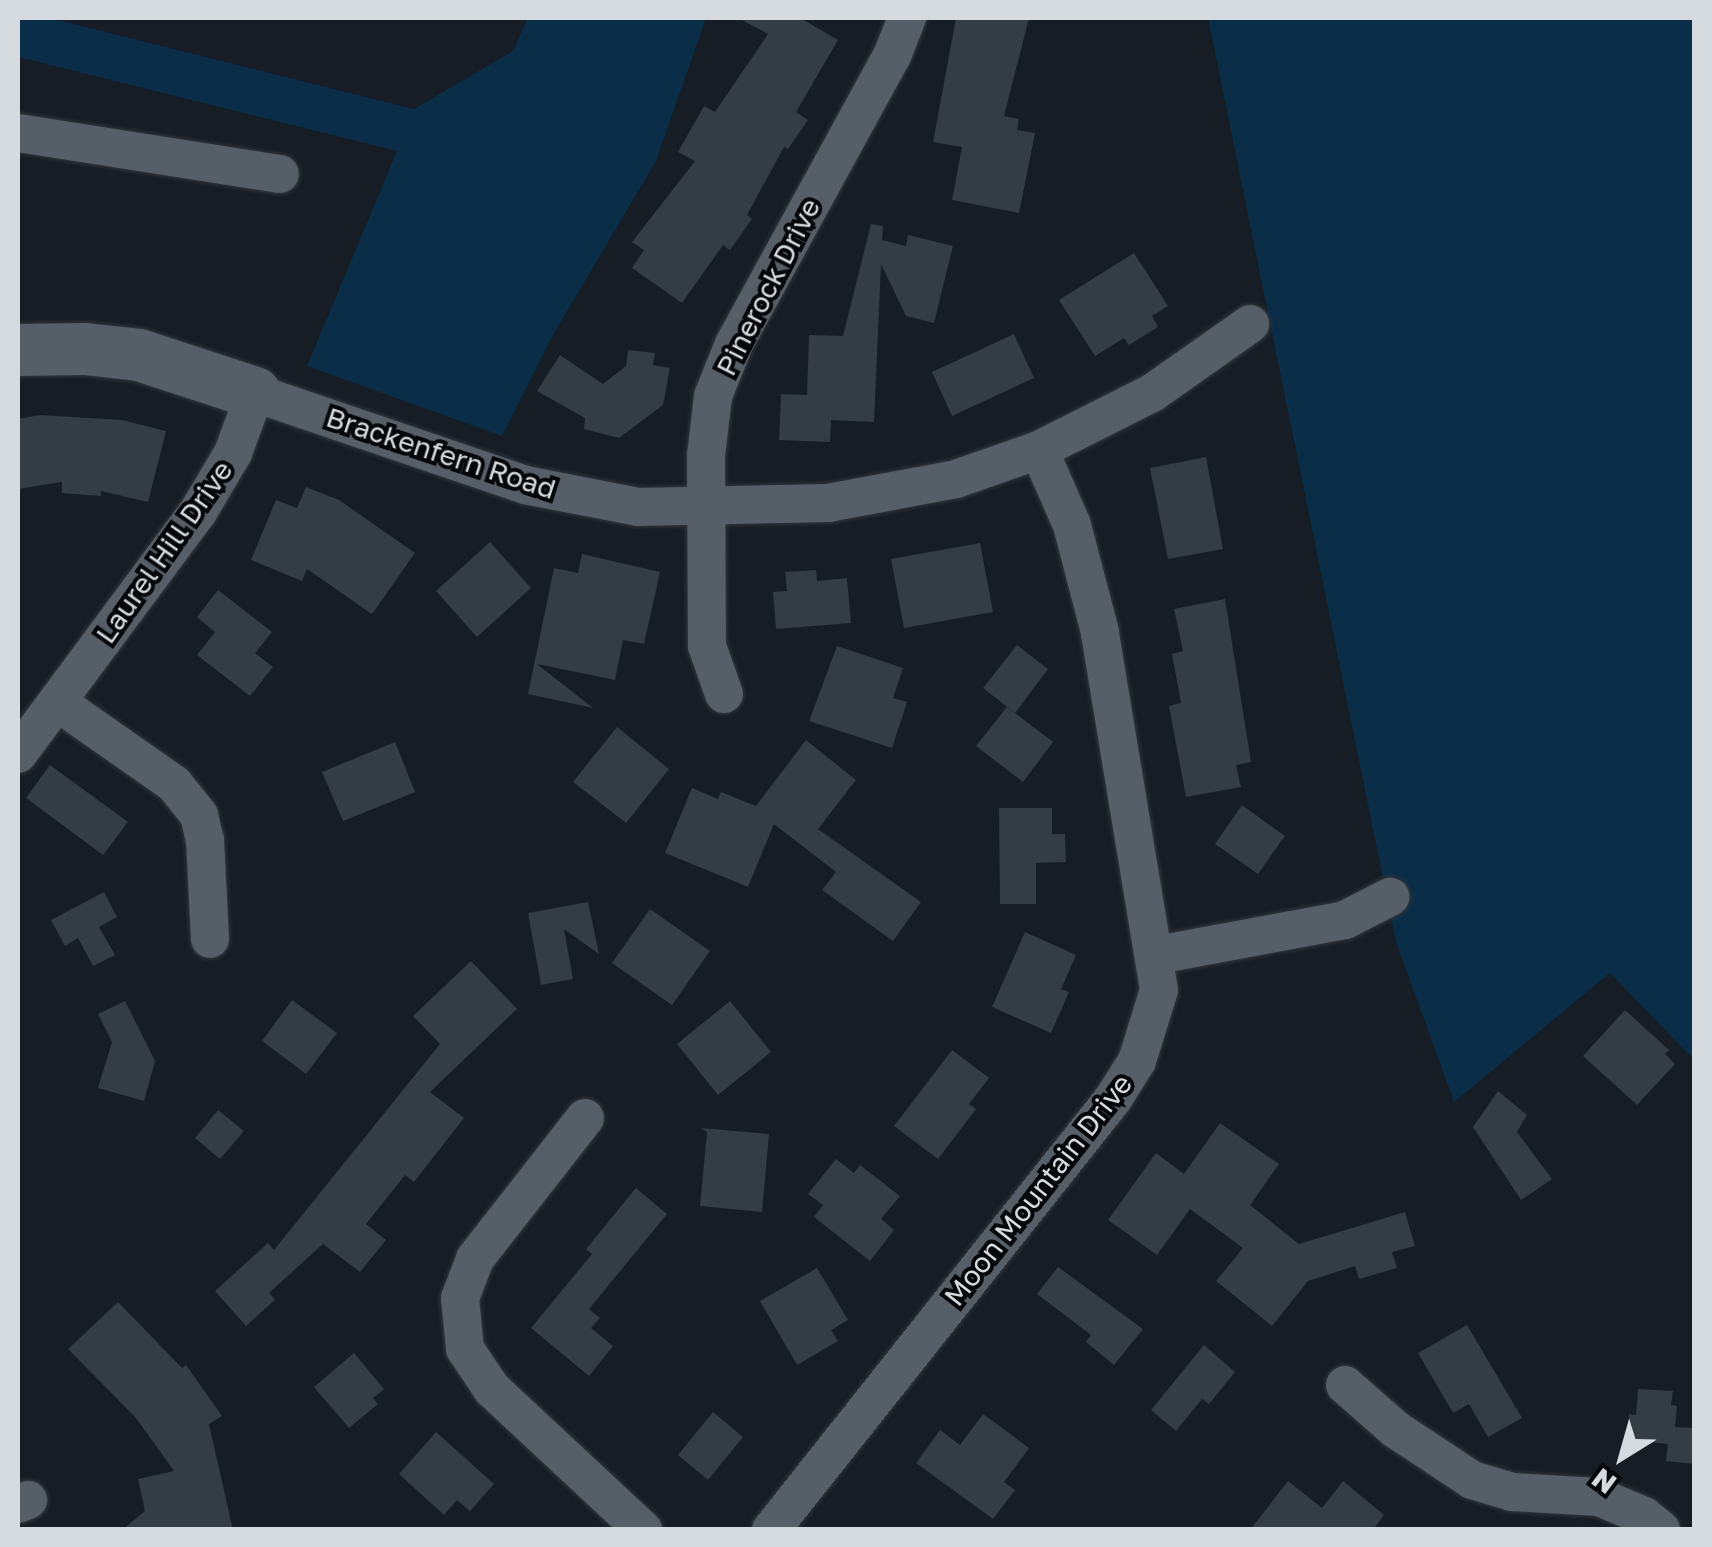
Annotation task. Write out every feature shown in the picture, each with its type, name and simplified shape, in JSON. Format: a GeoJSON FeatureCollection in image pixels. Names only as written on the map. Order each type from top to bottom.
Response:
{"type":"FeatureCollection","features":[{"type":"Feature","properties":{"kind":"street","name":"Pinerock Drive"},"geometry":{"type":"LineString","coordinates":[[724,694],[706,646],[706,456],[713,396],[734,344],[892,56],[908,18]]}},
{"type":"Feature","properties":{"kind":"street"},"geometry":{"type":"LineString","coordinates":[[18,133],[280,174]]}},
{"type":"Feature","properties":{"kind":"street","name":"Brackenfern Road"},"geometry":{"type":"LineString","coordinates":[[18,350],[85,349],[139,356],[525,485],[638,507],[708,506],[828,503],[956,479],[1040,450],[1152,393],[1250,324]]}},
{"type":"Feature","properties":{"kind":"street","name":"Laurel Hill Drive"},"geometry":{"type":"LineString","coordinates":[[18,754],[198,512],[233,453],[255,393]]}},
{"type":"Feature","properties":{"kind":"street","name":"Moon Mountain Drive"},"geometry":{"type":"LineString","coordinates":[[771,1530],[1113,1098],[1137,1062],[1159,990],[1157,954],[1100,632],[1072,525],[1040,450]]}},
{"type":"Feature","properties":{"kind":"street"},"geometry":{"type":"LineString","coordinates":[[57,702],[174,784],[198,816],[205,840],[210,940]]}},
{"type":"Feature","properties":{"kind":"street"},"geometry":{"type":"LineString","coordinates":[[1157,954],[1345,920],[1390,897]]}},
{"type":"Feature","properties":{"kind":"street"},"geometry":{"type":"LineString","coordinates":[[585,1118],[475,1259],[460,1298],[465,1349],[492,1389],[644,1530]]}},
{"type":"Feature","properties":{"kind":"street"},"geometry":{"type":"LineString","coordinates":[[1345,1385],[1395,1429],[1472,1480],[1512,1492],[1599,1498],[1644,1516],[1662,1530]]}},
{"type":"Feature","properties":{"kind":"shaded area"},"geometry":{"type":"Polygon","coordinates":[[[18,18],[50,18],[414,109],[513,51],[528,18],[706,18],[656,161],[553,335],[502,436],[307,366],[397,151],[18,57],[18,18]]]}},
{"type":"Feature","properties":{"kind":"shaded area"},"geometry":{"type":"Polygon","coordinates":[[[1208,18],[1694,18],[1694,1060],[1610,973],[1454,1102],[1396,942],[1208,18]]]}},
{"type":"Feature","properties":{"kind":"building"},"geometry":{"type":"Polygon","coordinates":[[[738,18],[800,18],[838,40],[796,112],[808,120],[788,149],[784,147],[747,215],[752,219],[730,250],[723,245],[682,303],[632,268],[644,250],[632,242],[695,161],[678,152],[704,106],[715,112],[768,34],[738,18]]]}},
{"type":"Feature","properties":{"kind":"building"},"geometry":{"type":"Polygon","coordinates":[[[956,18],[1029,18],[1004,116],[1019,119],[1017,130],[1035,133],[1019,213],[952,200],[962,147],[933,142],[956,18]]]}},
{"type":"Feature","properties":{"kind":"building"},"geometry":{"type":"Polygon","coordinates":[[[871,224],[883,226],[882,240],[906,246],[908,235],[953,246],[934,323],[906,316],[881,264],[874,422],[831,420],[830,442],[779,440],[781,394],[807,395],[809,335],[843,336],[871,224]]]}},
{"type":"Feature","properties":{"kind":"building"},"geometry":{"type":"Polygon","coordinates":[[[1134,253],[1168,306],[1152,316],[1158,327],[1129,345],[1124,338],[1095,356],[1059,300],[1134,253]]]}},
{"type":"Feature","properties":{"kind":"building"},"geometry":{"type":"Polygon","coordinates":[[[1014,334],[1034,378],[952,416],[932,372],[1014,334]]]}},
{"type":"Feature","properties":{"kind":"building"},"geometry":{"type":"Polygon","coordinates":[[[628,350],[655,353],[653,365],[670,368],[663,405],[619,438],[584,429],[585,418],[537,391],[560,355],[603,384],[626,366],[628,350]]]}},
{"type":"Feature","properties":{"kind":"building"},"geometry":{"type":"Polygon","coordinates":[[[40,415],[122,420],[166,431],[148,502],[101,491],[101,496],[62,493],[62,482],[18,489],[18,419],[40,415]]]}},
{"type":"Feature","properties":{"kind":"building"},"geometry":{"type":"Polygon","coordinates":[[[1206,457],[1223,549],[1168,559],[1150,468],[1206,457]]]}},
{"type":"Feature","properties":{"kind":"building"},"geometry":{"type":"Polygon","coordinates":[[[306,487],[339,500],[415,553],[372,614],[307,569],[302,581],[251,560],[276,500],[297,508],[306,487]]]}},
{"type":"Feature","properties":{"kind":"building"},"geometry":{"type":"Polygon","coordinates":[[[490,542],[531,588],[477,637],[436,591],[490,542]]]}},
{"type":"Feature","properties":{"kind":"building"},"geometry":{"type":"Polygon","coordinates":[[[980,543],[993,612],[904,628],[891,559],[980,543]]]}},
{"type":"Feature","properties":{"kind":"building"},"geometry":{"type":"Polygon","coordinates":[[[582,554],[660,572],[644,644],[623,640],[615,680],[537,664],[593,708],[528,694],[554,568],[578,573],[582,554]]]}},
{"type":"Feature","properties":{"kind":"building"},"geometry":{"type":"Polygon","coordinates":[[[816,570],[817,581],[847,578],[851,623],[776,629],[773,592],[787,591],[785,572],[816,570]]]}},
{"type":"Feature","properties":{"kind":"building"},"geometry":{"type":"Polygon","coordinates":[[[218,590],[272,632],[255,653],[273,667],[250,696],[197,655],[215,632],[197,617],[218,590]]]}},
{"type":"Feature","properties":{"kind":"building"},"geometry":{"type":"Polygon","coordinates":[[[1225,599],[1251,762],[1236,765],[1241,787],[1186,797],[1169,706],[1181,703],[1172,654],[1183,651],[1174,609],[1225,599]]]}},
{"type":"Feature","properties":{"kind":"building"},"geometry":{"type":"Polygon","coordinates":[[[1017,645],[1048,669],[1015,713],[983,688],[1017,645]]]}},
{"type":"Feature","properties":{"kind":"building"},"geometry":{"type":"Polygon","coordinates":[[[837,646],[903,668],[893,698],[907,702],[892,748],[809,721],[837,646]]]}},
{"type":"Feature","properties":{"kind":"building"},"geometry":{"type":"Polygon","coordinates":[[[1007,707],[1053,742],[1023,782],[976,746],[1007,707]]]}},
{"type":"Feature","properties":{"kind":"building"},"geometry":{"type":"Polygon","coordinates":[[[617,727],[669,769],[626,823],[573,782],[617,727]]]}},
{"type":"Feature","properties":{"kind":"building"},"geometry":{"type":"Polygon","coordinates":[[[806,740],[856,780],[818,829],[921,902],[893,941],[822,890],[836,872],[774,824],[748,887],[665,853],[692,788],[718,799],[721,792],[756,806],[806,740]]]}},
{"type":"Feature","properties":{"kind":"building"},"geometry":{"type":"Polygon","coordinates":[[[395,742],[415,792],[343,821],[322,772],[395,742]]]}},
{"type":"Feature","properties":{"kind":"building"},"geometry":{"type":"Polygon","coordinates":[[[50,765],[128,822],[103,855],[26,798],[50,765]]]}},
{"type":"Feature","properties":{"kind":"building"},"geometry":{"type":"Polygon","coordinates":[[[1242,805],[1285,836],[1258,874],[1215,844],[1242,805]]]}},
{"type":"Feature","properties":{"kind":"building"},"geometry":{"type":"Polygon","coordinates":[[[999,808],[1052,808],[1052,834],[1065,834],[1066,862],[1036,863],[1036,904],[1000,904],[999,808]]]}},
{"type":"Feature","properties":{"kind":"building"},"geometry":{"type":"Polygon","coordinates":[[[104,892],[117,917],[99,927],[115,955],[93,966],[78,938],[65,946],[51,920],[104,892]]]}},
{"type":"Feature","properties":{"kind":"building"},"geometry":{"type":"Polygon","coordinates":[[[588,902],[599,954],[564,929],[573,979],[541,985],[528,913],[588,902]]]}},
{"type":"Feature","properties":{"kind":"building"},"geometry":{"type":"Polygon","coordinates":[[[650,909],[710,951],[672,1005],[612,963],[650,909]]]}},
{"type":"Feature","properties":{"kind":"building"},"geometry":{"type":"Polygon","coordinates":[[[1025,932],[1076,955],[1061,989],[1069,992],[1051,1033],[992,1007],[1025,932]]]}},
{"type":"Feature","properties":{"kind":"building"},"geometry":{"type":"Polygon","coordinates":[[[471,961],[517,1009],[430,1092],[464,1118],[414,1182],[405,1175],[366,1224],[386,1240],[360,1272],[323,1244],[269,1293],[275,1300],[246,1326],[215,1291],[268,1243],[274,1250],[440,1044],[413,1016],[471,961]]]}},
{"type":"Feature","properties":{"kind":"building"},"geometry":{"type":"Polygon","coordinates":[[[292,1000],[337,1033],[306,1074],[262,1041],[292,1000]]]}},
{"type":"Feature","properties":{"kind":"building"},"geometry":{"type":"Polygon","coordinates":[[[125,1001],[155,1061],[144,1101],[98,1088],[112,1042],[98,1014],[125,1001]]]}},
{"type":"Feature","properties":{"kind":"building"},"geometry":{"type":"Polygon","coordinates":[[[730,1001],[771,1052],[718,1095],[677,1044],[730,1001]]]}},
{"type":"Feature","properties":{"kind":"building"},"geometry":{"type":"Polygon","coordinates":[[[1625,1010],[1669,1050],[1665,1054],[1675,1064],[1637,1105],[1583,1056],[1625,1010]]]}},
{"type":"Feature","properties":{"kind":"building"},"geometry":{"type":"Polygon","coordinates":[[[952,1050],[989,1078],[969,1104],[976,1109],[938,1159],[894,1126],[952,1050]]]}},
{"type":"Feature","properties":{"kind":"building"},"geometry":{"type":"Polygon","coordinates":[[[1498,1091],[1527,1115],[1517,1132],[1552,1179],[1521,1200],[1473,1127],[1498,1091]]]}},
{"type":"Feature","properties":{"kind":"building"},"geometry":{"type":"Polygon","coordinates":[[[218,1110],[244,1131],[220,1159],[195,1138],[218,1110]]]}},
{"type":"Feature","properties":{"kind":"building"},"geometry":{"type":"Polygon","coordinates":[[[1220,1123],[1279,1164],[1250,1205],[1299,1244],[1405,1212],[1415,1246],[1392,1252],[1397,1268],[1359,1279],[1355,1266],[1308,1281],[1272,1326],[1216,1281],[1243,1248],[1190,1209],[1157,1255],[1108,1220],[1156,1153],[1184,1174],[1220,1123]]]}},
{"type":"Feature","properties":{"kind":"building"},"geometry":{"type":"Polygon","coordinates":[[[701,1128],[769,1134],[762,1212],[700,1206],[707,1132],[701,1128]]]}},
{"type":"Feature","properties":{"kind":"building"},"geometry":{"type":"Polygon","coordinates":[[[836,1159],[854,1173],[860,1165],[900,1196],[881,1219],[894,1230],[870,1261],[814,1217],[823,1205],[808,1194],[836,1159]]]}},
{"type":"Feature","properties":{"kind":"building"},"geometry":{"type":"Polygon","coordinates":[[[636,1188],[667,1214],[589,1309],[600,1318],[591,1328],[613,1346],[589,1376],[531,1328],[592,1254],[586,1249],[636,1188]]]}},
{"type":"Feature","properties":{"kind":"building"},"geometry":{"type":"Polygon","coordinates":[[[1058,1267],[1143,1329],[1114,1365],[1086,1342],[1091,1335],[1037,1294],[1058,1267]]]}},
{"type":"Feature","properties":{"kind":"building"},"geometry":{"type":"Polygon","coordinates":[[[817,1268],[848,1320],[831,1330],[838,1341],[797,1365],[760,1301],[817,1268]]]}},
{"type":"Feature","properties":{"kind":"building"},"geometry":{"type":"Polygon","coordinates":[[[118,1302],[182,1368],[186,1365],[222,1416],[209,1424],[233,1530],[122,1530],[145,1511],[138,1479],[174,1471],[136,1418],[68,1349],[118,1302]]]}},
{"type":"Feature","properties":{"kind":"building"},"geometry":{"type":"Polygon","coordinates":[[[1467,1325],[1522,1418],[1488,1437],[1469,1404],[1453,1413],[1418,1353],[1467,1325]]]}},
{"type":"Feature","properties":{"kind":"building"},"geometry":{"type":"Polygon","coordinates":[[[1204,1345],[1235,1372],[1209,1404],[1202,1399],[1176,1431],[1151,1410],[1204,1345]]]}},
{"type":"Feature","properties":{"kind":"building"},"geometry":{"type":"Polygon","coordinates":[[[354,1353],[384,1389],[373,1398],[378,1404],[349,1428],[314,1387],[354,1353]]]}},
{"type":"Feature","properties":{"kind":"building"},"geometry":{"type":"Polygon","coordinates":[[[1638,1389],[1673,1391],[1671,1405],[1677,1406],[1675,1427],[1694,1428],[1694,1464],[1666,1461],[1668,1444],[1627,1440],[1629,1414],[1636,1415],[1638,1389]]]}},
{"type":"Feature","properties":{"kind":"building"},"geometry":{"type":"Polygon","coordinates":[[[713,1412],[743,1437],[708,1480],[678,1455],[713,1412]]]}},
{"type":"Feature","properties":{"kind":"building"},"geometry":{"type":"Polygon","coordinates":[[[983,1414],[1029,1448],[1004,1482],[1015,1490],[993,1519],[916,1463],[940,1430],[960,1445],[983,1414]]]}},
{"type":"Feature","properties":{"kind":"building"},"geometry":{"type":"Polygon","coordinates":[[[436,1432],[494,1484],[470,1511],[457,1500],[444,1515],[399,1474],[436,1432]]]}},
{"type":"Feature","properties":{"kind":"building"},"geometry":{"type":"Polygon","coordinates":[[[1288,1481],[1322,1508],[1343,1481],[1384,1515],[1373,1530],[1250,1530],[1288,1481]]]}}]}
